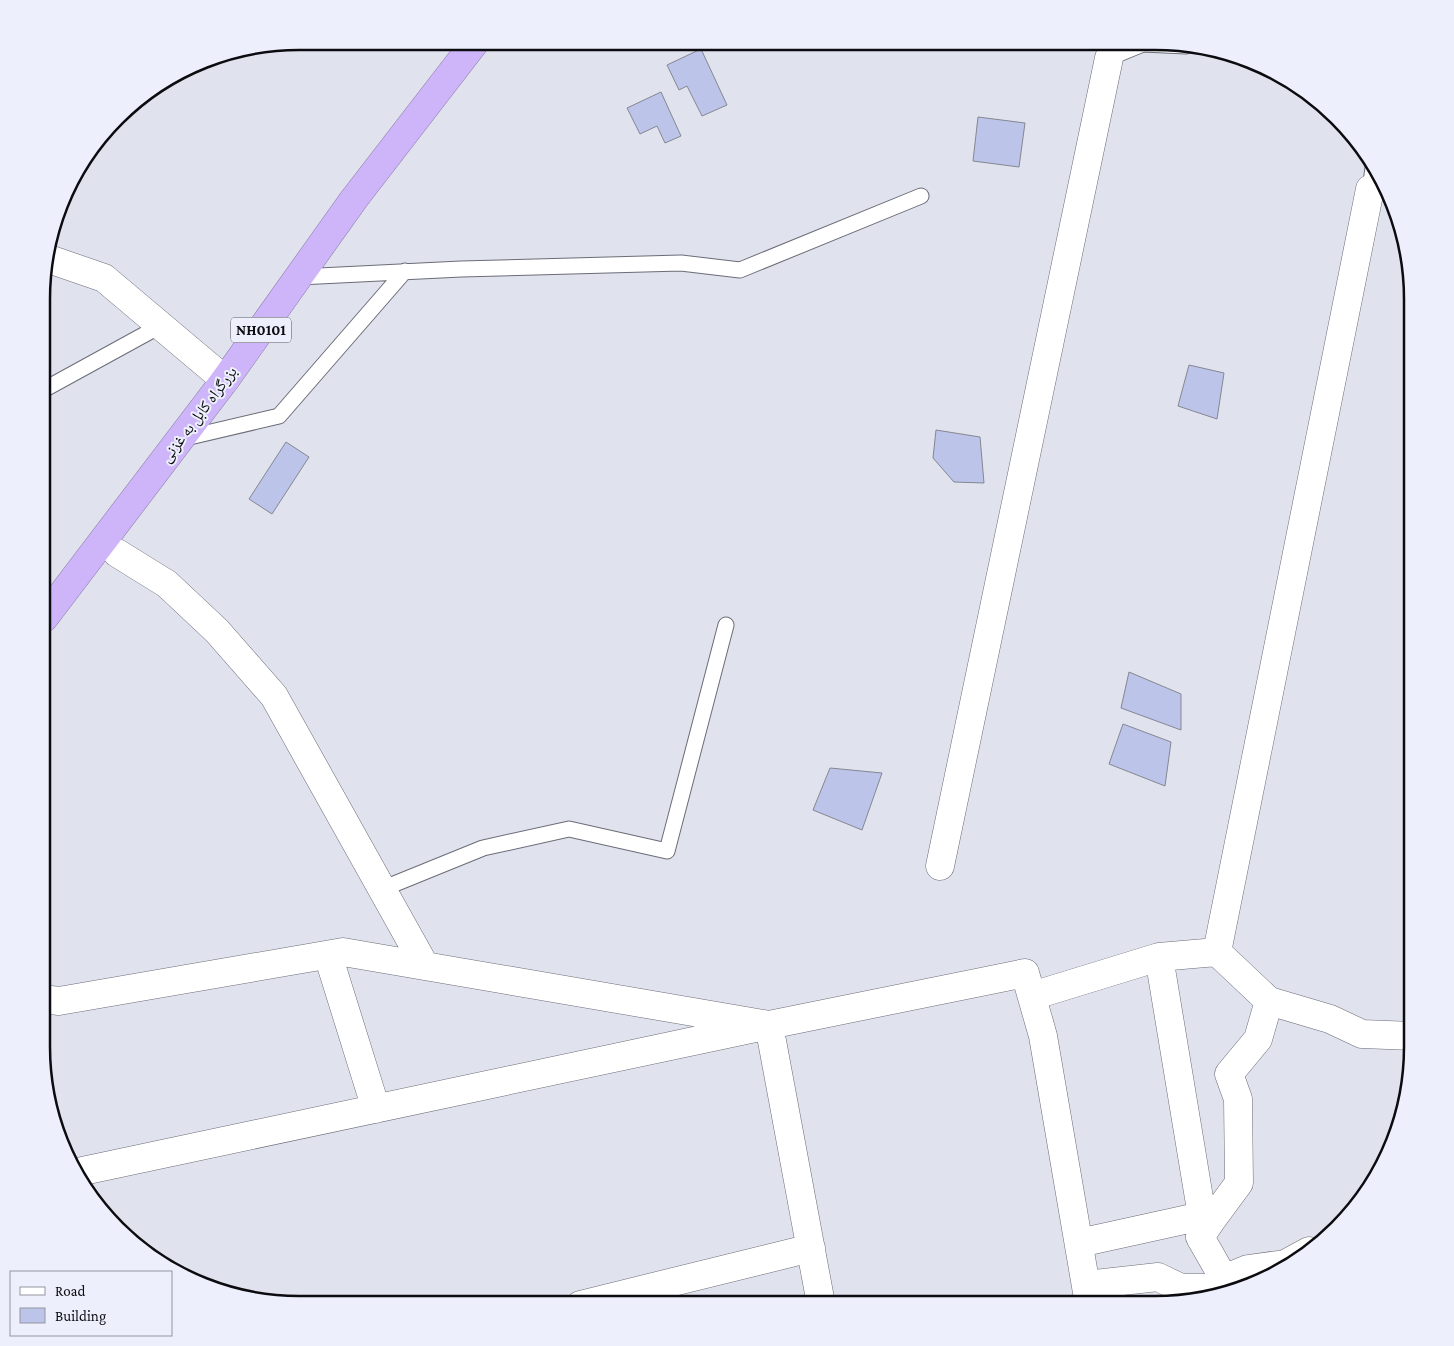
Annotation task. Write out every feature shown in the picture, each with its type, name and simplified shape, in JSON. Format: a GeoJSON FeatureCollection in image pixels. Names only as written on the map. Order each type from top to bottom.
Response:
{"type":"FeatureCollection","features":[{"type":"Feature","properties":{"kind":"highway","name":"بزرگراه کابل به غزنی"},"geometry":{"type":"LineString","coordinates":[[50,610],[180,440],[300,277],[354,199],[469,50]]}},
{"type":"Feature","properties":{"kind":"street"},"geometry":{"type":"LineString","coordinates":[[940,866],[1109,58]]}},
{"type":"Feature","properties":{"kind":"street"},"geometry":{"type":"LineString","coordinates":[[1217,952],[1372,179]]}},
{"type":"Feature","properties":{"kind":"street"},"geometry":{"type":"LineString","coordinates":[[53,260],[104,278],[224,380]]}},
{"type":"Feature","properties":{"kind":"street"},"geometry":{"type":"LineString","coordinates":[[117,553],[167,584],[217,631],[274,696],[425,966]]}},
{"type":"Feature","properties":{"kind":"street"},"geometry":{"type":"LineString","coordinates":[[50,1000],[59,1001],[343,952],[769,1025]]}},
{"type":"Feature","properties":{"kind":"street"},"geometry":{"type":"LineString","coordinates":[[1032,996],[1159,957],[1217,952],[1269,1001],[1330,1019],[1362,1034],[1404,1036]]}},
{"type":"Feature","properties":{"kind":"street"},"geometry":{"type":"LineString","coordinates":[[328,955],[376,1109]]}},
{"type":"Feature","properties":{"kind":"street"},"geometry":{"type":"LineString","coordinates":[[1159,957],[1206,1219]]}},
{"type":"Feature","properties":{"kind":"street"},"geometry":{"type":"LineString","coordinates":[[83,1171],[769,1025],[1025,973],[1044,1036],[1088,1295],[1158,1277],[1180,1288],[1227,1285]]}},
{"type":"Feature","properties":{"kind":"street"},"geometry":{"type":"LineString","coordinates":[[1233,1284],[1200,1237],[1206,1219],[1239,1183],[1238,1099],[1229,1074],[1258,1039],[1269,1001]]}},
{"type":"Feature","properties":{"kind":"street"},"geometry":{"type":"LineString","coordinates":[[769,1025],[820,1296]]}},
{"type":"Feature","properties":{"kind":"street"},"geometry":{"type":"LineString","coordinates":[[1079,1243],[1206,1219]]}},
{"type":"Feature","properties":{"kind":"street"},"geometry":{"type":"LineString","coordinates":[[616,1296],[811,1248]]}},
{"type":"Feature","properties":{"kind":"street"},"geometry":{"type":"LineString","coordinates":[[1236,1283],[1248,1269],[1274,1265]]}},
{"type":"Feature","properties":{"kind":"lane"},"geometry":{"type":"LineString","coordinates":[[1109,58],[1128,50]]}},
{"type":"Feature","properties":{"kind":"lane"},"geometry":{"type":"LineString","coordinates":[[300,277],[681,263],[740,270],[921,196]]}},
{"type":"Feature","properties":{"kind":"lane"},"geometry":{"type":"LineString","coordinates":[[180,440],[278,416],[405,272]]}},
{"type":"Feature","properties":{"kind":"lane"},"geometry":{"type":"LineString","coordinates":[[50,386],[160,326]]}},
{"type":"Feature","properties":{"kind":"lane"},"geometry":{"type":"LineString","coordinates":[[382,888],[483,848],[568,829],[668,851],[726,625]]}},
{"type":"Feature","properties":{"kind":"building"},"geometry":{"type":"Polygon","coordinates":[[[701,50],[727,105],[702,116],[687,86],[679,90],[667,65],[701,50]]]}},
{"type":"Feature","properties":{"kind":"building"},"geometry":{"type":"Polygon","coordinates":[[[661,92],[681,136],[665,143],[657,126],[640,134],[627,108],[661,92]]]}},
{"type":"Feature","properties":{"kind":"building"},"geometry":{"type":"Polygon","coordinates":[[[978,117],[1025,123],[1019,167],[973,161],[978,117]]]}},
{"type":"Feature","properties":{"kind":"building"},"geometry":{"type":"Polygon","coordinates":[[[1189,365],[1224,373],[1217,419],[1178,406],[1189,365]]]}},
{"type":"Feature","properties":{"kind":"building"},"geometry":{"type":"Polygon","coordinates":[[[936,430],[980,437],[984,483],[954,482],[933,458],[936,430]]]}},
{"type":"Feature","properties":{"kind":"building"},"geometry":{"type":"Polygon","coordinates":[[[286,442],[309,457],[272,514],[249,499],[286,442]]]}},
{"type":"Feature","properties":{"kind":"building"},"geometry":{"type":"Polygon","coordinates":[[[1129,672],[1181,694],[1181,730],[1121,708],[1129,672]]]}},
{"type":"Feature","properties":{"kind":"building"},"geometry":{"type":"Polygon","coordinates":[[[1123,724],[1171,742],[1165,786],[1109,764],[1123,724]]]}},
{"type":"Feature","properties":{"kind":"building"},"geometry":{"type":"Polygon","coordinates":[[[830,768],[882,773],[862,830],[813,810],[830,768]]]}}]}
